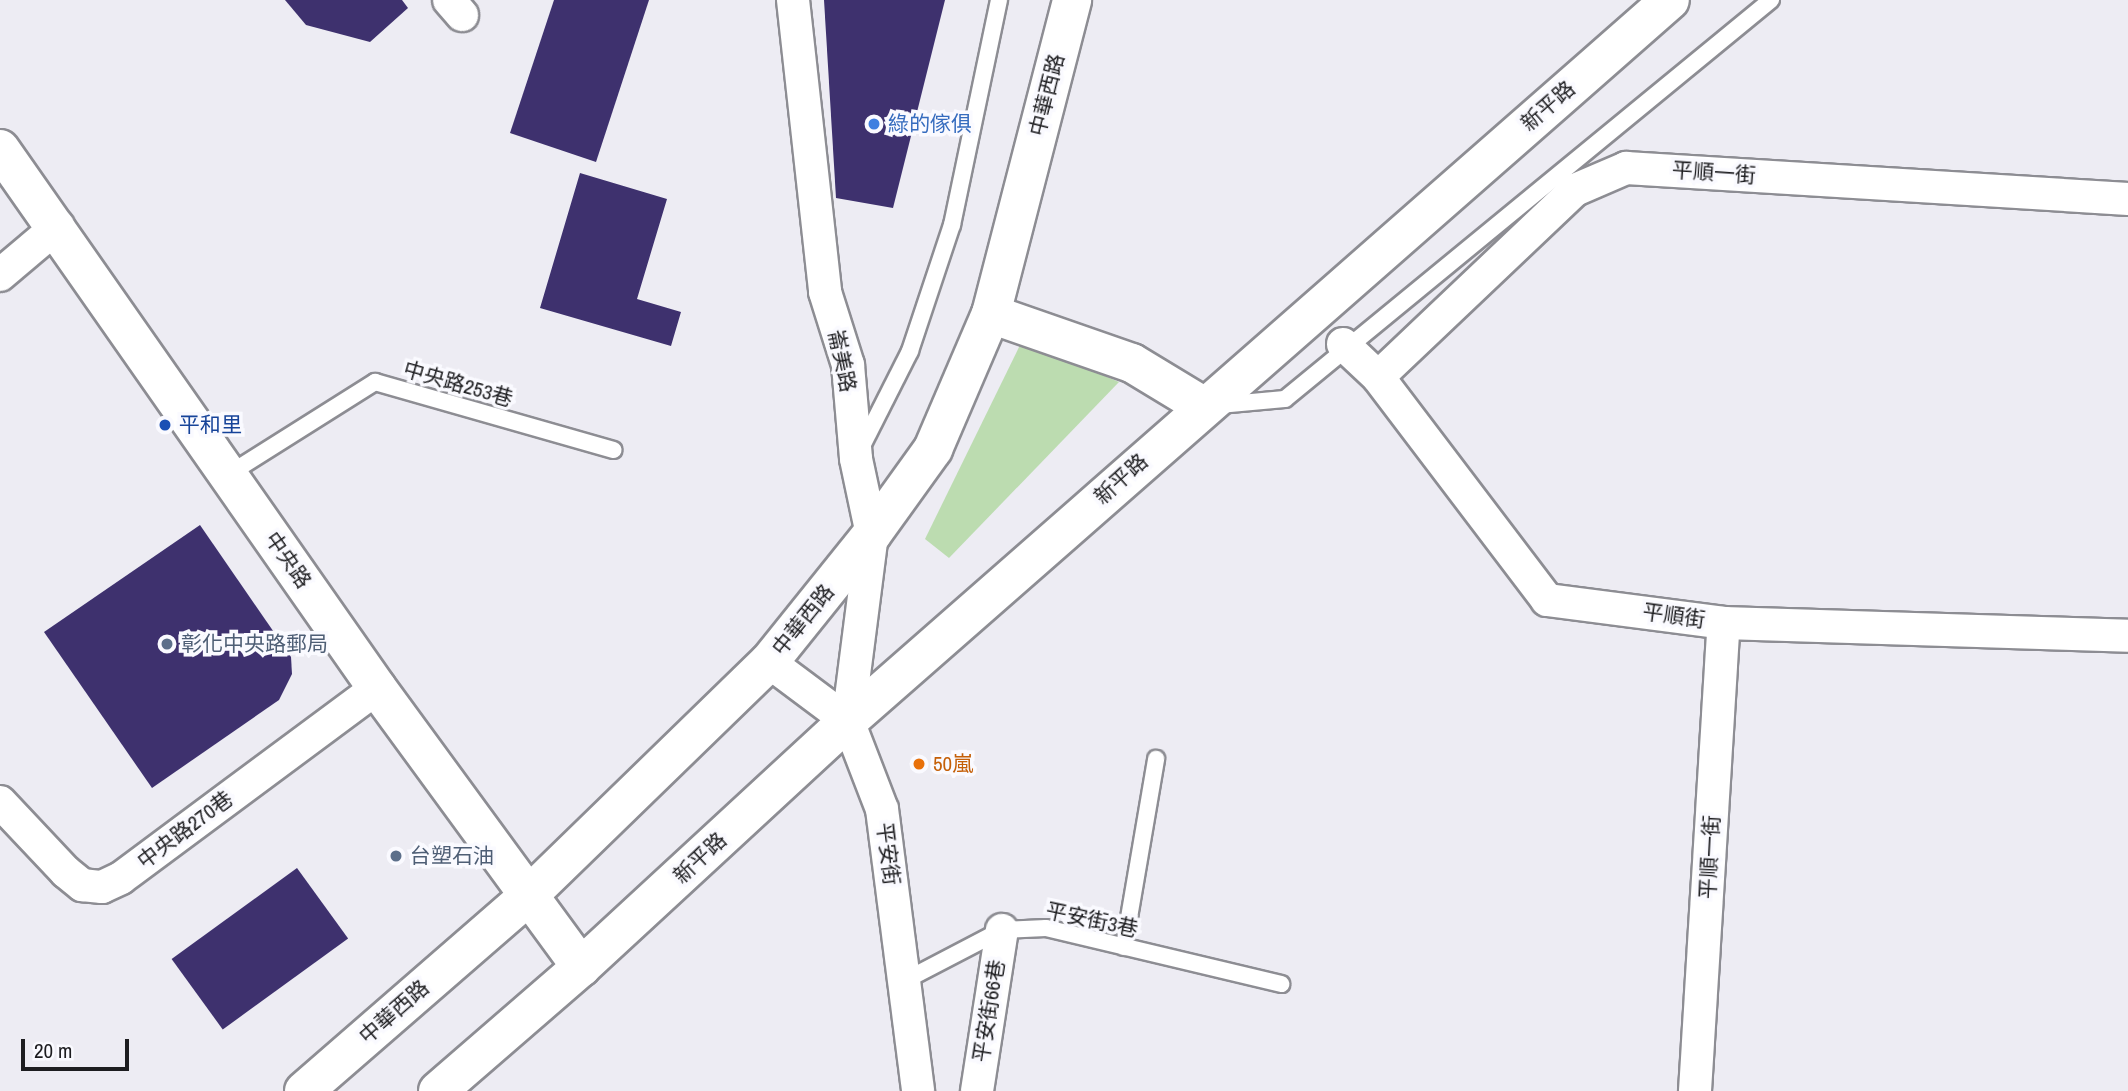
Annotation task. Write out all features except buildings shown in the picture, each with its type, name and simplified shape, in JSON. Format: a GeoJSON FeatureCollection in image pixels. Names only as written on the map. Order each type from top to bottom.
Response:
{"type":"FeatureCollection","features":[{"type":"Feature","properties":{"kind":"main road","name":"中華西路"},"geometry":{"type":"LineString","coordinates":[[304,1091],[527,897],[769,662],[873,534],[933,449],[991,314],[1072,0]]}},
{"type":"Feature","properties":{"kind":"main road","name":"新平路"},"geometry":{"type":"LineString","coordinates":[[581,967],[848,720],[1203,406],[1670,0]]}},
{"type":"Feature","properties":{"kind":"main road","name":"中央路"},"geometry":{"type":"LineString","coordinates":[[0,149],[58,226],[377,688],[527,897],[581,967]]}},
{"type":"Feature","properties":{"kind":"main road"},"geometry":{"type":"LineString","coordinates":[[991,314],[1132,363],[1203,406]]}},
{"type":"Feature","properties":{"kind":"main road"},"geometry":{"type":"LineString","coordinates":[[438,1091],[581,967]]}},
{"type":"Feature","properties":{"kind":"street","name":"崙美路"},"geometry":{"type":"LineString","coordinates":[[793,0],[825,292],[848,365],[856,459],[873,534],[848,720]]}},
{"type":"Feature","properties":{"kind":"street","name":"平順一街"},"geometry":{"type":"LineString","coordinates":[[1378,377],[1575,190],[1626,168],[2128,199]]}},
{"type":"Feature","properties":{"kind":"street"},"geometry":{"type":"LineString","coordinates":[[0,275],[58,226]]}},
{"type":"Feature","properties":{"kind":"street","name":"平順街"},"geometry":{"type":"LineString","coordinates":[[1345,346],[1378,377],[1547,600],[1724,623],[2128,636]]}},
{"type":"Feature","properties":{"kind":"street","name":"平順一街"},"geometry":{"type":"LineString","coordinates":[[1695,1091],[1724,623]]}},
{"type":"Feature","properties":{"kind":"street"},"geometry":{"type":"LineString","coordinates":[[769,662],[848,720]]}},
{"type":"Feature","properties":{"kind":"street","name":"中央路270巷"},"geometry":{"type":"LineString","coordinates":[[0,802],[82,886],[102,887],[121,878],[377,688]]}},
{"type":"Feature","properties":{"kind":"street","name":"平安街"},"geometry":{"type":"LineString","coordinates":[[848,720],[882,808],[918,1091]]}},
{"type":"Feature","properties":{"kind":"street","name":"平安街66巷"},"geometry":{"type":"LineString","coordinates":[[977,1091],[1002,930]]}},
{"type":"Feature","properties":{"kind":"lane"},"geometry":{"type":"LineString","coordinates":[[856,459],[910,351],[952,225],[999,0]]}},
{"type":"Feature","properties":{"kind":"lane"},"geometry":{"type":"LineString","coordinates":[[1203,406],[1285,398],[1345,346],[1770,0]]}},
{"type":"Feature","properties":{"kind":"lane","name":"中央路253巷"},"geometry":{"type":"LineString","coordinates":[[229,474],[375,382],[614,450]]}},
{"type":"Feature","properties":{"kind":"lane"},"geometry":{"type":"LineString","coordinates":[[1124,947],[1156,759]]}},
{"type":"Feature","properties":{"kind":"lane","name":"平安街3巷"},"geometry":{"type":"LineString","coordinates":[[904,981],[1002,930],[1046,928],[1281,984]]}},
{"type":"Feature","properties":{"kind":"green space"},"geometry":{"type":"Polygon","coordinates":[[[1022,341],[1119,382],[949,558],[925,539],[1022,341]]]}},
{"type":"Feature","properties":{"kind":"place","name":"綠的傢俱"},"geometry":{"type":"Point","coordinates":[874,124]}},
{"type":"Feature","properties":{"kind":"place","name":"平和里"},"geometry":{"type":"Point","coordinates":[165,425]}},
{"type":"Feature","properties":{"kind":"place","name":"彰化中央路郵局"},"geometry":{"type":"Point","coordinates":[167,644]}},
{"type":"Feature","properties":{"kind":"place","name":"50嵐"},"geometry":{"type":"Point","coordinates":[919,764]}},
{"type":"Feature","properties":{"kind":"place","name":"台塑石油"},"geometry":{"type":"Point","coordinates":[396,856]}}]}
